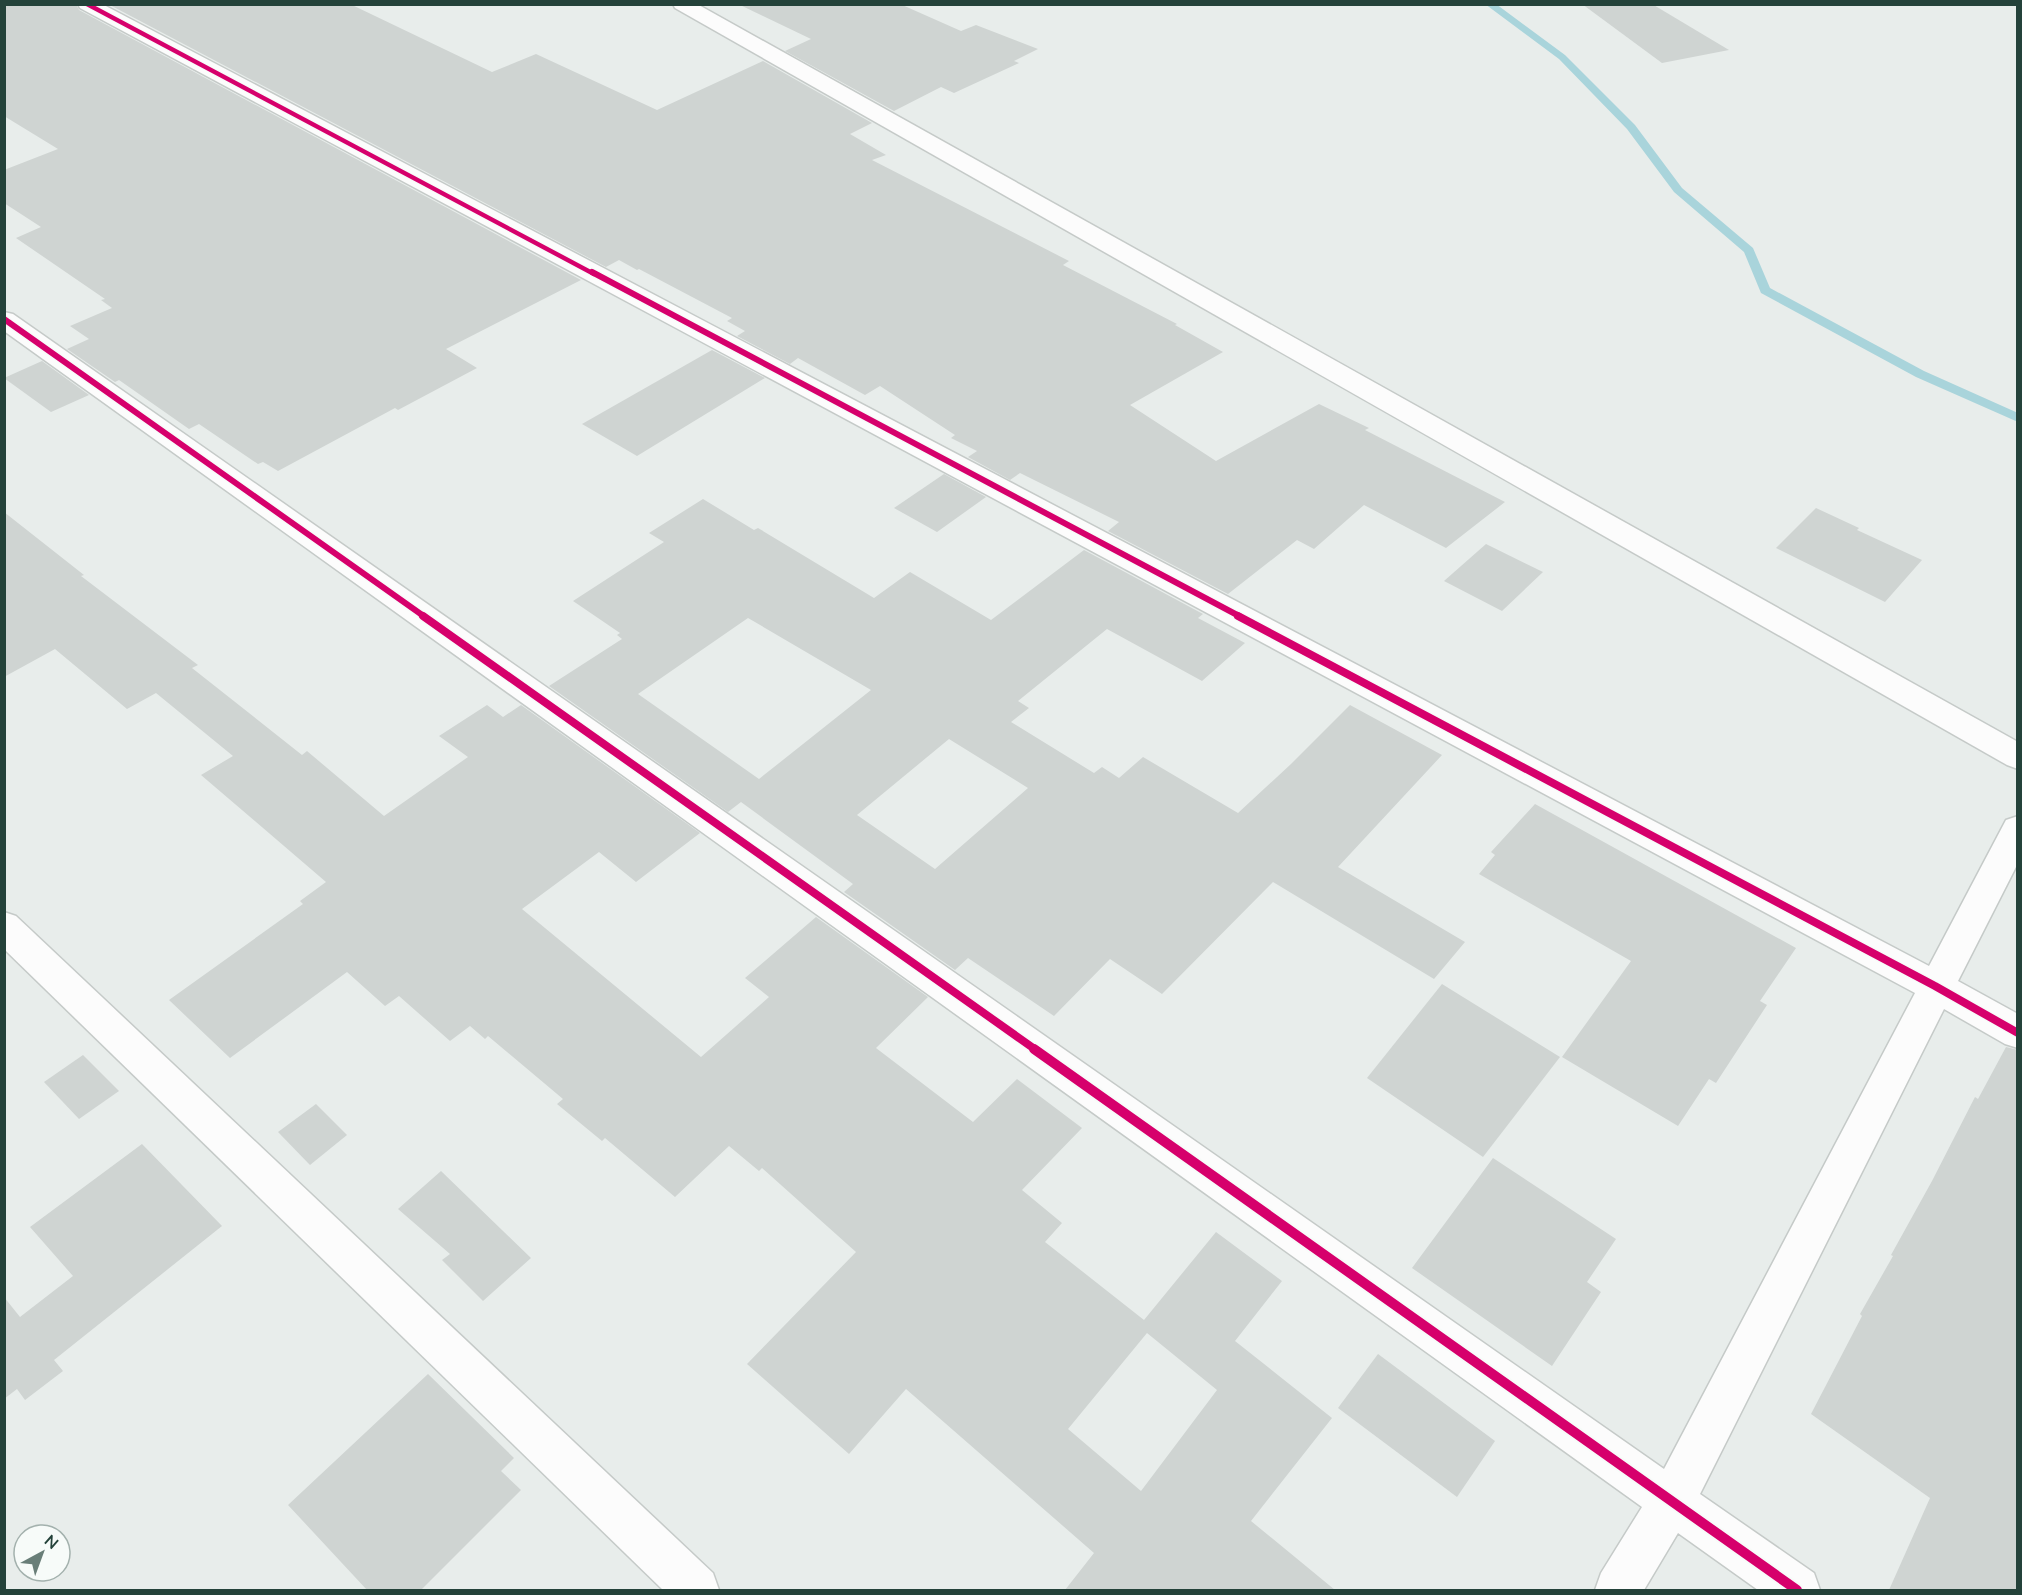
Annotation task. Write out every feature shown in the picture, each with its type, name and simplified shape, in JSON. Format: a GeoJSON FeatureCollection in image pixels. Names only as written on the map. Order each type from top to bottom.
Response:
{"type":"FeatureCollection","features":[{"type":"Feature","properties":{"kind":"street"},"geometry":{"type":"LineString","coordinates":[[87,4],[1935,986],[2018,1033]]}},
{"type":"Feature","properties":{"kind":"street"},"geometry":{"type":"LineString","coordinates":[[682,4],[2018,758]]}},
{"type":"Feature","properties":{"kind":"street"},"geometry":{"type":"LineString","coordinates":[[4,319],[1797,1590]]}},
{"type":"Feature","properties":{"kind":"street"},"geometry":{"type":"LineString","coordinates":[[1618,1590],[1672,1501],[1935,986],[2018,829]]}},
{"type":"Feature","properties":{"kind":"street"},"geometry":{"type":"LineString","coordinates":[[4,926],[696,1590]]}},
{"type":"Feature","properties":{"kind":"building"},"geometry":{"type":"Polygon","coordinates":[[[4,4],[76,4],[79,10],[581,280],[446,349],[477,368],[398,410],[395,408],[278,471],[263,462],[258,464],[199,424],[189,429],[119,380],[115,382],[67,349],[89,339],[70,326],[112,308],[101,300],[105,299],[16,238],[41,227],[4,203],[4,170],[58,149],[4,116],[4,4]]]}},
{"type":"Feature","properties":{"kind":"building"},"geometry":{"type":"Polygon","coordinates":[[[108,4],[350,4],[492,72],[536,54],[657,110],[763,61],[872,123],[850,134],[886,155],[872,160],[1069,261],[1063,265],[1177,324],[1175,325],[1223,352],[1130,405],[1216,461],[1319,404],[1369,428],[1365,430],[1505,502],[1446,548],[1364,505],[1314,549],[1297,540],[1228,594],[1108,531],[1119,522],[1020,473],[1010,480],[968,457],[977,451],[951,438],[955,435],[880,386],[865,395],[798,358],[790,364],[737,336],[745,331],[727,321],[732,318],[619,260],[606,267],[108,4]]]}},
{"type":"Feature","properties":{"kind":"building"},"geometry":{"type":"Polygon","coordinates":[[[738,4],[900,4],[961,31],[976,25],[1038,49],[1014,61],[1019,63],[954,93],[941,87],[894,111],[785,51],[811,39],[738,4]]]}},
{"type":"Feature","properties":{"kind":"building"},"geometry":{"type":"Polygon","coordinates":[[[1582,4],[1652,4],[1729,50],[1662,63],[1582,4]]]}},
{"type":"Feature","properties":{"kind":"building"},"geometry":{"type":"Polygon","coordinates":[[[712,350],[765,378],[637,456],[582,424],[712,350]]]}},
{"type":"Feature","properties":{"kind":"building"},"geometry":{"type":"Polygon","coordinates":[[[42,361],[89,395],[51,412],[4,378],[42,361]]]}},
{"type":"Feature","properties":{"kind":"building"},"geometry":{"type":"Polygon","coordinates":[[[944,474],[986,497],[937,532],[894,508],[944,474]]]}},
{"type":"Feature","properties":{"kind":"building"},"geometry":{"type":"Polygon","coordinates":[[[703,499],[754,530],[758,528],[874,598],[910,572],[991,620],[1084,550],[1203,614],[1198,618],[1245,643],[1202,681],[1107,629],[1018,701],[1029,708],[1011,722],[1094,773],[1102,767],[1119,778],[1143,757],[1238,813],[1350,705],[1442,755],[1338,867],[1465,942],[1434,979],[1273,882],[1162,994],[1110,959],[1054,1016],[968,958],[955,970],[844,892],[853,884],[741,802],[728,812],[549,686],[622,639],[617,635],[620,633],[573,601],[664,542],[649,533],[703,499]],[[748,618],[638,694],[759,779],[871,690],[748,618]],[[949,739],[857,815],[935,869],[1028,788],[949,739]]]}},
{"type":"Feature","properties":{"kind":"building"},"geometry":{"type":"Polygon","coordinates":[[[1816,508],[1922,560],[1885,602],[1776,548],[1816,508]]]}},
{"type":"Feature","properties":{"kind":"building"},"geometry":{"type":"Polygon","coordinates":[[[4,512],[84,575],[81,576],[198,665],[192,668],[302,755],[307,751],[384,816],[468,757],[439,736],[487,705],[503,717],[521,705],[700,833],[636,882],[599,852],[522,909],[701,1057],[769,997],[745,978],[816,917],[928,997],[876,1048],[973,1122],[1017,1079],[1082,1128],[1022,1190],[1062,1223],[1045,1242],[1144,1320],[1216,1232],[1282,1281],[1235,1341],[1332,1418],[1251,1521],[1335,1590],[1065,1590],[1094,1553],[906,1389],[849,1454],[747,1364],[856,1252],[762,1168],[759,1171],[729,1146],[675,1197],[605,1138],[602,1141],[557,1104],[563,1099],[488,1036],[485,1039],[470,1026],[450,1041],[399,996],[385,1006],[347,972],[230,1058],[169,1000],[303,904],[300,901],[326,882],[201,775],[233,756],[156,693],[127,709],[55,649],[4,677],[4,512]],[[1147,1333],[1068,1429],[1141,1491],[1217,1390],[1147,1333]]]}},
{"type":"Feature","properties":{"kind":"building"},"geometry":{"type":"Polygon","coordinates":[[[1486,544],[1543,572],[1502,611],[1444,581],[1486,544]]]}},
{"type":"Feature","properties":{"kind":"building"},"geometry":{"type":"Polygon","coordinates":[[[1535,804],[1796,948],[1760,1001],[1767,1005],[1716,1083],[1709,1079],[1678,1126],[1562,1057],[1631,961],[1479,874],[1495,855],[1491,852],[1535,804]]]}},
{"type":"Feature","properties":{"kind":"building"},"geometry":{"type":"Polygon","coordinates":[[[1442,984],[1560,1057],[1483,1157],[1367,1078],[1442,984]]]}},
{"type":"Feature","properties":{"kind":"building"},"geometry":{"type":"Polygon","coordinates":[[[2006,1047],[2018,1050],[2018,1590],[1889,1590],[1930,1498],[1811,1414],[1862,1316],[1860,1314],[1893,1256],[1891,1255],[1975,1097],[1978,1099],[2006,1047]]]}},
{"type":"Feature","properties":{"kind":"building"},"geometry":{"type":"Polygon","coordinates":[[[83,1055],[119,1091],[79,1119],[44,1082],[83,1055]]]}},
{"type":"Feature","properties":{"kind":"building"},"geometry":{"type":"Polygon","coordinates":[[[316,1104],[347,1135],[310,1165],[278,1132],[316,1104]]]}},
{"type":"Feature","properties":{"kind":"building"},"geometry":{"type":"Polygon","coordinates":[[[142,1144],[222,1226],[54,1360],[63,1371],[25,1400],[17,1389],[4,1399],[4,1297],[20,1317],[73,1276],[30,1227],[142,1144]]]}},
{"type":"Feature","properties":{"kind":"building"},"geometry":{"type":"Polygon","coordinates":[[[1493,1158],[1616,1239],[1587,1282],[1601,1292],[1552,1366],[1412,1268],[1493,1158]]]}},
{"type":"Feature","properties":{"kind":"building"},"geometry":{"type":"Polygon","coordinates":[[[441,1171],[531,1258],[483,1301],[442,1260],[450,1254],[398,1209],[441,1171]]]}},
{"type":"Feature","properties":{"kind":"building"},"geometry":{"type":"Polygon","coordinates":[[[1378,1354],[1495,1441],[1457,1497],[1338,1408],[1378,1354]]]}},
{"type":"Feature","properties":{"kind":"building"},"geometry":{"type":"Polygon","coordinates":[[[428,1374],[514,1458],[501,1471],[521,1490],[421,1590],[367,1590],[288,1505],[428,1374]]]}},
{"type":"Feature","properties":{"kind":"waterway"},"geometry":{"type":"LineString","coordinates":[[1489,4],[1562,57],[1631,127],[1678,190],[1749,250],[1765,290],[1920,374],[2018,418]]}},
{"type":"Feature","properties":{"kind":"cycle path"},"geometry":{"type":"LineString","coordinates":[[87,4],[1935,986],[2018,1033]]}},
{"type":"Feature","properties":{"kind":"cycle path"},"geometry":{"type":"LineString","coordinates":[[4,319],[1797,1590]]}}]}
